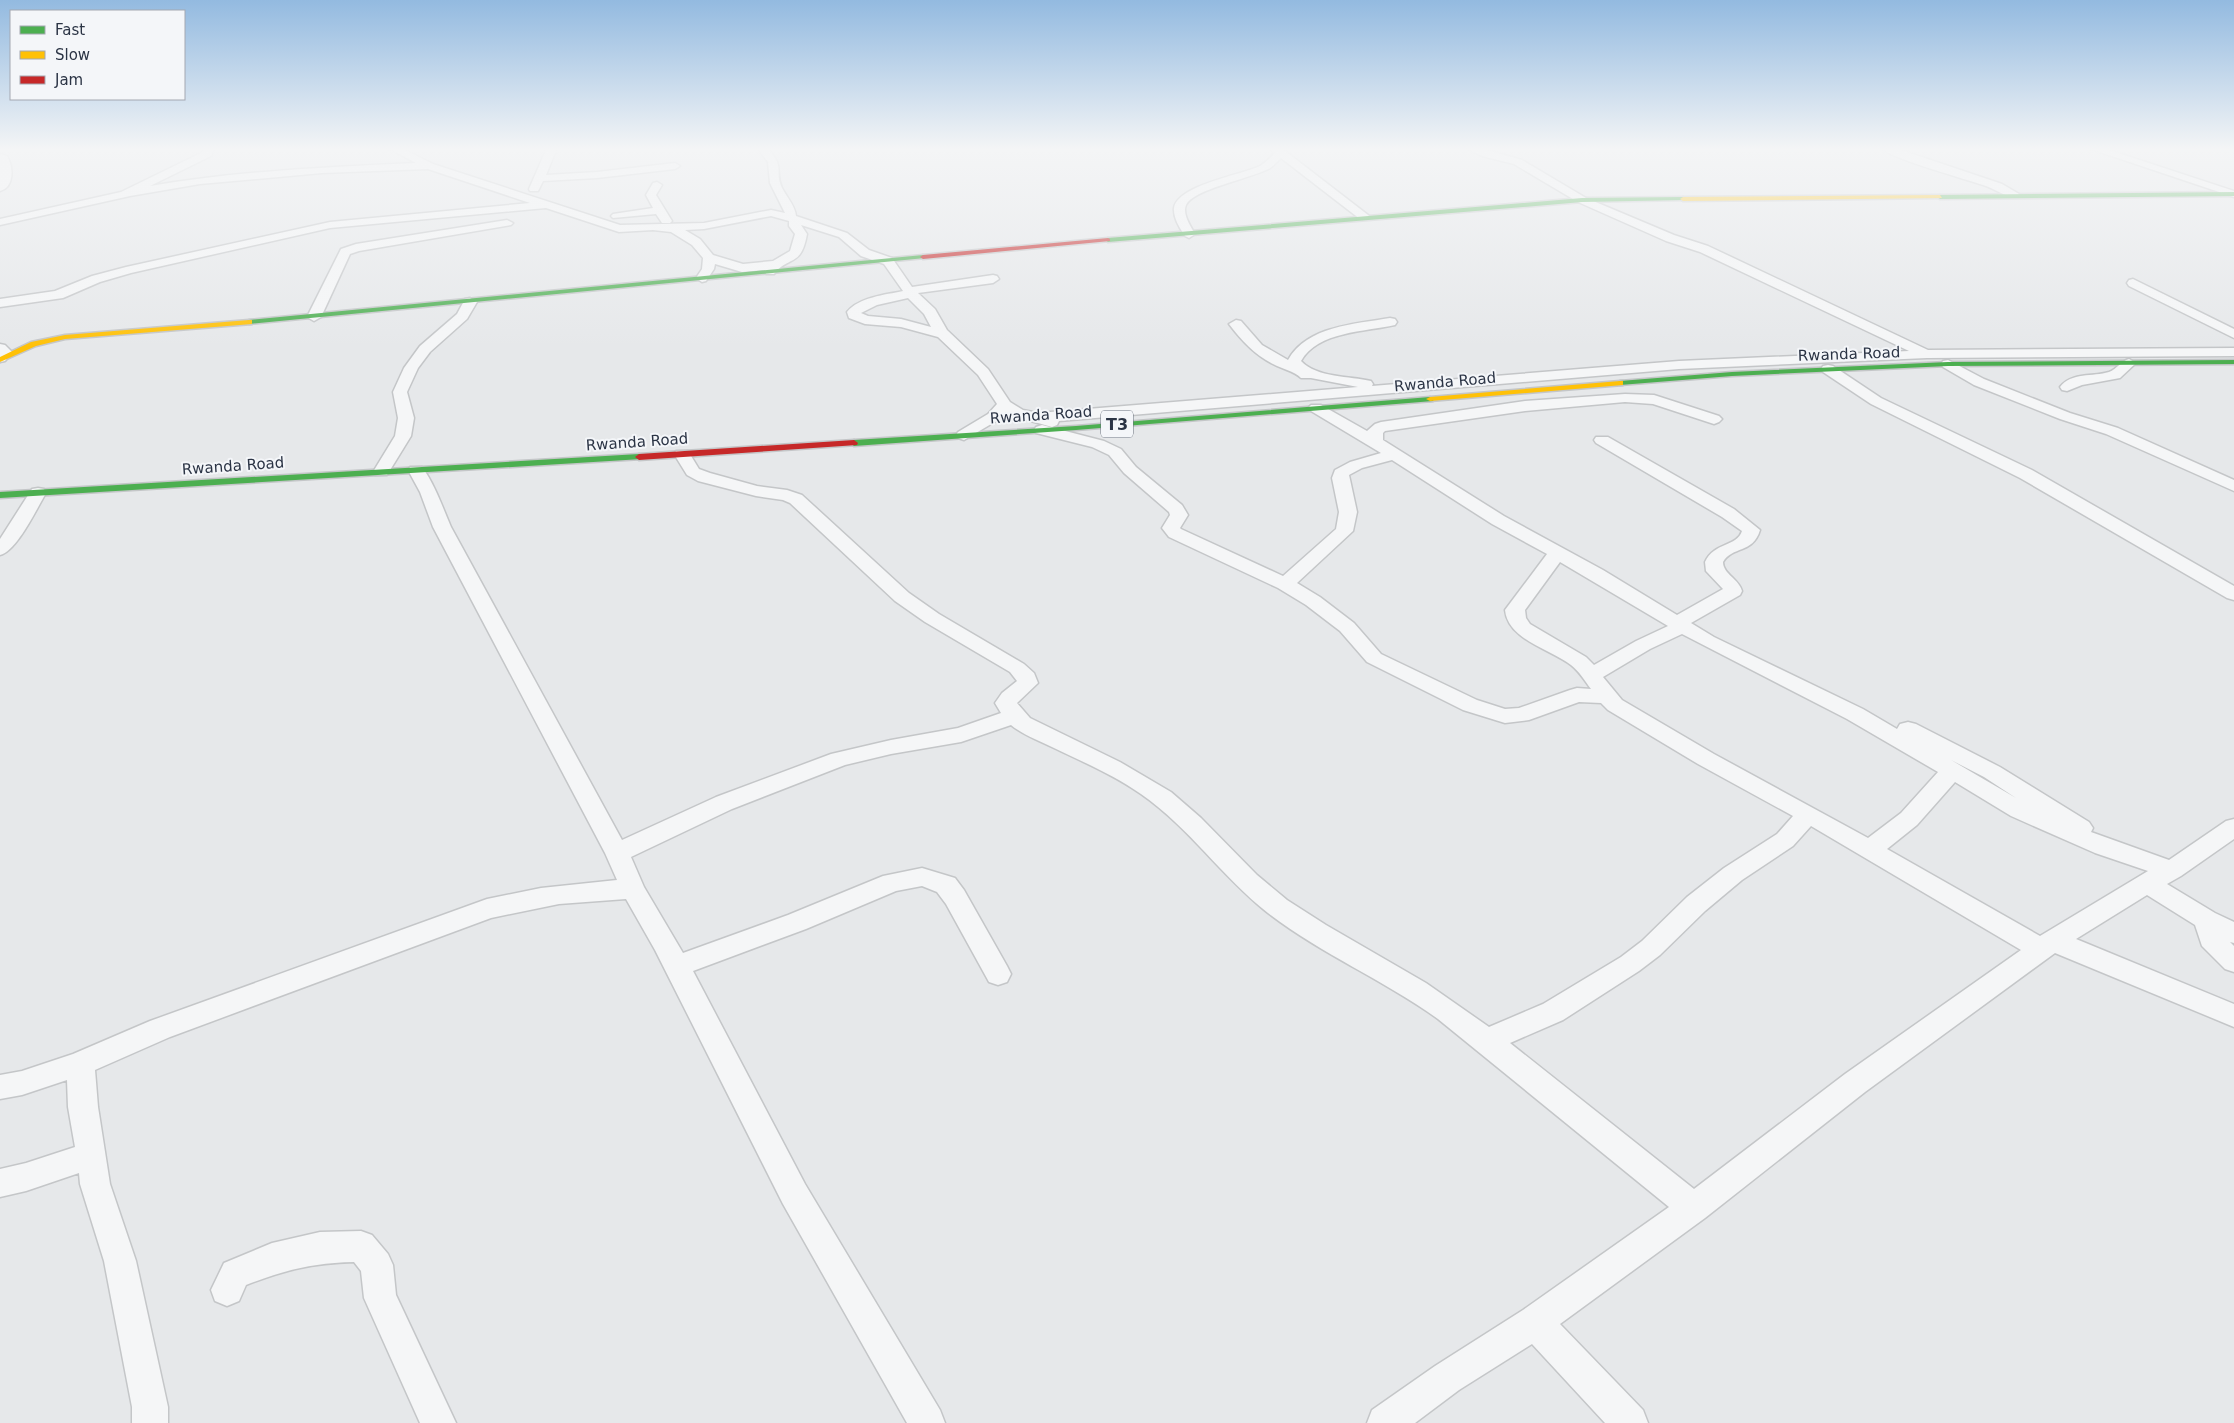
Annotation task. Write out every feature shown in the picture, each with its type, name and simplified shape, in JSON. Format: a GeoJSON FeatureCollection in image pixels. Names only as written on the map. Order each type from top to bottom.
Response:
{"type":"FeatureCollection","features":[{"type":"Feature","properties":{"kind":"main road"},"geometry":{"type":"LineString","coordinates":[[0,342],[314,317],[702,278],[772,268],[888,261],[1397,214]]}},
{"type":"Feature","properties":{"kind":"main road"},"geometry":{"type":"LineString","coordinates":[[0,359],[34,344],[65,337]]}},
{"type":"Feature","properties":{"kind":"main road","name":"Rwanda Road"},"geometry":{"type":"LineString","coordinates":[[1076,428],[1323,401],[1685,377],[1948,364],[2234,362]]}},
{"type":"Feature","properties":{"kind":"main road","name":"Rwanda Road"},"geometry":{"type":"LineString","coordinates":[[0,495],[964,435],[1040,424]]}},
{"type":"Feature","properties":{"kind":"street"},"geometry":{"type":"LineString","coordinates":[[0,222],[34,214]]}},
{"type":"Feature","properties":{"kind":"street"},"geometry":{"type":"LineString","coordinates":[[0,303],[58,295],[96,279],[130,270],[217,252],[330,225],[384,218],[450,214]]}},
{"type":"Feature","properties":{"kind":"street"},"geometry":{"type":"LineString","coordinates":[[575,214],[619,229],[670,228],[714,224],[759,214]]}},
{"type":"Feature","properties":{"kind":"street"},"geometry":{"type":"LineString","coordinates":[[592,220],[629,214]]}},
{"type":"Feature","properties":{"kind":"street"},"geometry":{"type":"LineString","coordinates":[[662,214],[670,228],[684,233],[703,249],[709,258],[708,269],[702,278]]}},
{"type":"Feature","properties":{"kind":"street"},"geometry":{"type":"LineString","coordinates":[[776,214],[843,235],[865,253],[888,261],[911,292],[930,312],[942,334],[984,372],[1005,405],[1040,424],[1098,444],[1115,452],[1130,470],[1176,509],[1179,515],[1171,528],[1175,532],[1285,584],[1336,618],[1374,658],[1446,694],[1492,713],[1505,716],[1521,715],[1577,695],[1605,696]]}},
{"type":"Feature","properties":{"kind":"street"},"geometry":{"type":"LineString","coordinates":[[709,258],[742,268],[772,268],[791,259],[801,234],[791,214]]}},
{"type":"Feature","properties":{"kind":"street"},"geometry":{"type":"LineString","coordinates":[[1181,214],[1189,234]]}},
{"type":"Feature","properties":{"kind":"street"},"geometry":{"type":"LineString","coordinates":[[1361,214],[1364,217]]}},
{"type":"Feature","properties":{"kind":"street"},"geometry":{"type":"LineString","coordinates":[[1615,214],[1670,238],[1704,249],[1928,354]]}},
{"type":"Feature","properties":{"kind":"street"},"geometry":{"type":"LineString","coordinates":[[314,317],[342,255],[349,250],[516,222]]}},
{"type":"Feature","properties":{"kind":"street"},"geometry":{"type":"LineString","coordinates":[[942,334],[901,323],[865,320],[854,315],[854,312],[856,309],[911,292],[942,285],[992,279]]}},
{"type":"Feature","properties":{"kind":"street"},"geometry":{"type":"LineString","coordinates":[[2134,283],[2234,334]]}},
{"type":"Feature","properties":{"kind":"street"},"geometry":{"type":"LineString","coordinates":[[381,472],[403,436],[406,418],[400,392],[411,368],[425,349],[462,316],[470,302]]}},
{"type":"Feature","properties":{"kind":"street"},"geometry":{"type":"LineString","coordinates":[[1390,322],[1327,336],[1307,344],[1296,353],[1294,362],[1318,388],[1323,401],[1375,442],[1498,520],[1596,574],[1679,625],[1724,650],[1817,694],[1892,734],[2019,810],[2103,847],[2172,870]]}},
{"type":"Feature","properties":{"kind":"street"},"geometry":{"type":"LineString","coordinates":[[1236,324],[1253,344],[1266,354],[1301,370],[1353,382],[1401,389]]}},
{"type":"Feature","properties":{"kind":"street"},"geometry":{"type":"LineString","coordinates":[[2215,352],[2213,336],[2219,328]]}},
{"type":"Feature","properties":{"kind":"street"},"geometry":{"type":"LineString","coordinates":[[0,348],[5,352],[0,359]]}},
{"type":"Feature","properties":{"kind":"street"},"geometry":{"type":"LineString","coordinates":[[1040,424],[1323,401],[1401,389],[1680,365],[1928,354],[2234,352]]}},
{"type":"Feature","properties":{"kind":"street"},"geometry":{"type":"LineString","coordinates":[[1948,364],[1979,382],[2065,416],[2112,430],[2234,486]]}},
{"type":"Feature","properties":{"kind":"street"},"geometry":{"type":"LineString","coordinates":[[2067,387],[2078,381],[2115,376],[2129,364]]}},
{"type":"Feature","properties":{"kind":"street"},"geometry":{"type":"LineString","coordinates":[[1828,369],[1876,401],[2026,474],[2234,594]]}},
{"type":"Feature","properties":{"kind":"street"},"geometry":{"type":"LineString","coordinates":[[1375,442],[1375,431],[1381,428],[1511,408],[1600,399],[1642,398],[1714,419]]}},
{"type":"Feature","properties":{"kind":"street"},"geometry":{"type":"LineString","coordinates":[[964,435],[993,417],[1005,405]]}},
{"type":"Feature","properties":{"kind":"street"},"geometry":{"type":"LineString","coordinates":[[1040,424],[1076,428]]}},
{"type":"Feature","properties":{"kind":"street"},"geometry":{"type":"LineString","coordinates":[[1591,675],[1679,625],[1733,591],[1730,583],[1714,569],[1714,563],[1716,557],[1724,552],[1745,544],[1750,538],[1751,530],[1728,513],[1602,440]]}},
{"type":"Feature","properties":{"kind":"street"},"geometry":{"type":"LineString","coordinates":[[682,454],[693,472],[704,477],[756,491],[787,495],[796,499],[820,524],[918,609],[1023,673],[1028,683],[1009,698],[1006,703],[1014,716],[1022,723],[1120,771],[1162,797],[1183,814],[1253,887],[1276,906],[1315,933],[1404,982],[1437,1003],[1694,1208]]}},
{"type":"Feature","properties":{"kind":"street"},"geometry":{"type":"LineString","coordinates":[[1285,584],[1344,531],[1349,520],[1340,478],[1341,473],[1356,465],[1393,454]]}},
{"type":"Feature","properties":{"kind":"street"},"geometry":{"type":"LineString","coordinates":[[416,470],[428,492],[442,527],[617,853],[633,889],[676,966],[794,1194],[927,1423]]}},
{"type":"Feature","properties":{"kind":"street"},"geometry":{"type":"LineString","coordinates":[[0,550],[10,538],[38,493]]}},
{"type":"Feature","properties":{"kind":"street"},"geometry":{"type":"LineString","coordinates":[[1557,553],[1515,610],[1516,619],[1523,628],[1579,661],[1605,696],[1615,705],[1706,759],[2047,945],[2234,1016]]}},
{"type":"Feature","properties":{"kind":"street"},"geometry":{"type":"LineString","coordinates":[[1817,694],[1855,703],[1992,772],[2071,821],[2103,847]]}},
{"type":"Feature","properties":{"kind":"street"},"geometry":{"type":"LineString","coordinates":[[617,853],[724,802],[839,759],[891,747],[961,735],[1014,716]]}},
{"type":"Feature","properties":{"kind":"street"},"geometry":{"type":"LineString","coordinates":[[1870,849],[1909,819],[1952,771]]}},
{"type":"Feature","properties":{"kind":"street"},"geometry":{"type":"LineString","coordinates":[[1485,1040],[1514,1030],[1553,1012],[1630,964],[1651,948],[1696,904],[1733,874],[1785,840],[1808,814]]}},
{"type":"Feature","properties":{"kind":"street"},"geometry":{"type":"LineString","coordinates":[[1385,1423],[1448,1378],[1536,1322],[1590,1280],[1694,1208],[1855,1083],[2047,945],[2147,883],[2172,870],[2234,827]]}},
{"type":"Feature","properties":{"kind":"street"},"geometry":{"type":"LineString","coordinates":[[676,966],[797,922],[892,884],[922,877],[946,885],[955,897],[998,974]]}},
{"type":"Feature","properties":{"kind":"street"},"geometry":{"type":"LineString","coordinates":[[2147,883],[2206,920],[2234,932]]}},
{"type":"Feature","properties":{"kind":"street"},"geometry":{"type":"LineString","coordinates":[[0,1087],[22,1083],[80,1064],[160,1030],[487,908],[531,898],[573,892],[633,889]]}},
{"type":"Feature","properties":{"kind":"street"},"geometry":{"type":"LineString","coordinates":[[2206,920],[2211,939],[2234,962]]}},
{"type":"Feature","properties":{"kind":"street"},"geometry":{"type":"LineString","coordinates":[[80,1064],[83,1107],[92,1154],[95,1184],[120,1261],[150,1407],[150,1423]]}},
{"type":"Feature","properties":{"kind":"street"},"geometry":{"type":"LineString","coordinates":[[0,1183],[26,1177],[92,1154]]}},
{"type":"Feature","properties":{"kind":"street"},"geometry":{"type":"LineString","coordinates":[[227,1290],[235,1274],[272,1259],[320,1247],[361,1246],[377,1265],[380,1298],[438,1423]]}},
{"type":"Feature","properties":{"kind":"street"},"geometry":{"type":"LineString","coordinates":[[1536,1322],[1580,1372],[1630,1423]]}},
{"type":"Feature","properties":{"kind":"traffic: fast"},"geometry":{"type":"LineString","coordinates":[[1108,240],[1411,214]]}},
{"type":"Feature","properties":{"kind":"traffic: fast"},"geometry":{"type":"LineString","coordinates":[[249,322],[923,257]]}},
{"type":"Feature","properties":{"kind":"traffic: fast"},"geometry":{"type":"LineString","coordinates":[[1620,383],[1732,374],[1948,364],[2234,362]]}},
{"type":"Feature","properties":{"kind":"traffic: fast"},"geometry":{"type":"LineString","coordinates":[[854,443],[1076,428],[1430,399]]}},
{"type":"Feature","properties":{"kind":"traffic: fast"},"geometry":{"type":"LineString","coordinates":[[0,495],[639,457]]}},
{"type":"Feature","properties":{"kind":"traffic: slow"},"geometry":{"type":"LineString","coordinates":[[0,360],[34,344],[65,337],[249,322]]}},
{"type":"Feature","properties":{"kind":"traffic: slow"},"geometry":{"type":"LineString","coordinates":[[1430,399],[1620,383]]}},
{"type":"Feature","properties":{"kind":"traffic: jam"},"geometry":{"type":"LineString","coordinates":[[923,257],[1108,240]]}},
{"type":"Feature","properties":{"kind":"traffic: jam"},"geometry":{"type":"LineString","coordinates":[[639,457],[854,443]]}}]}
